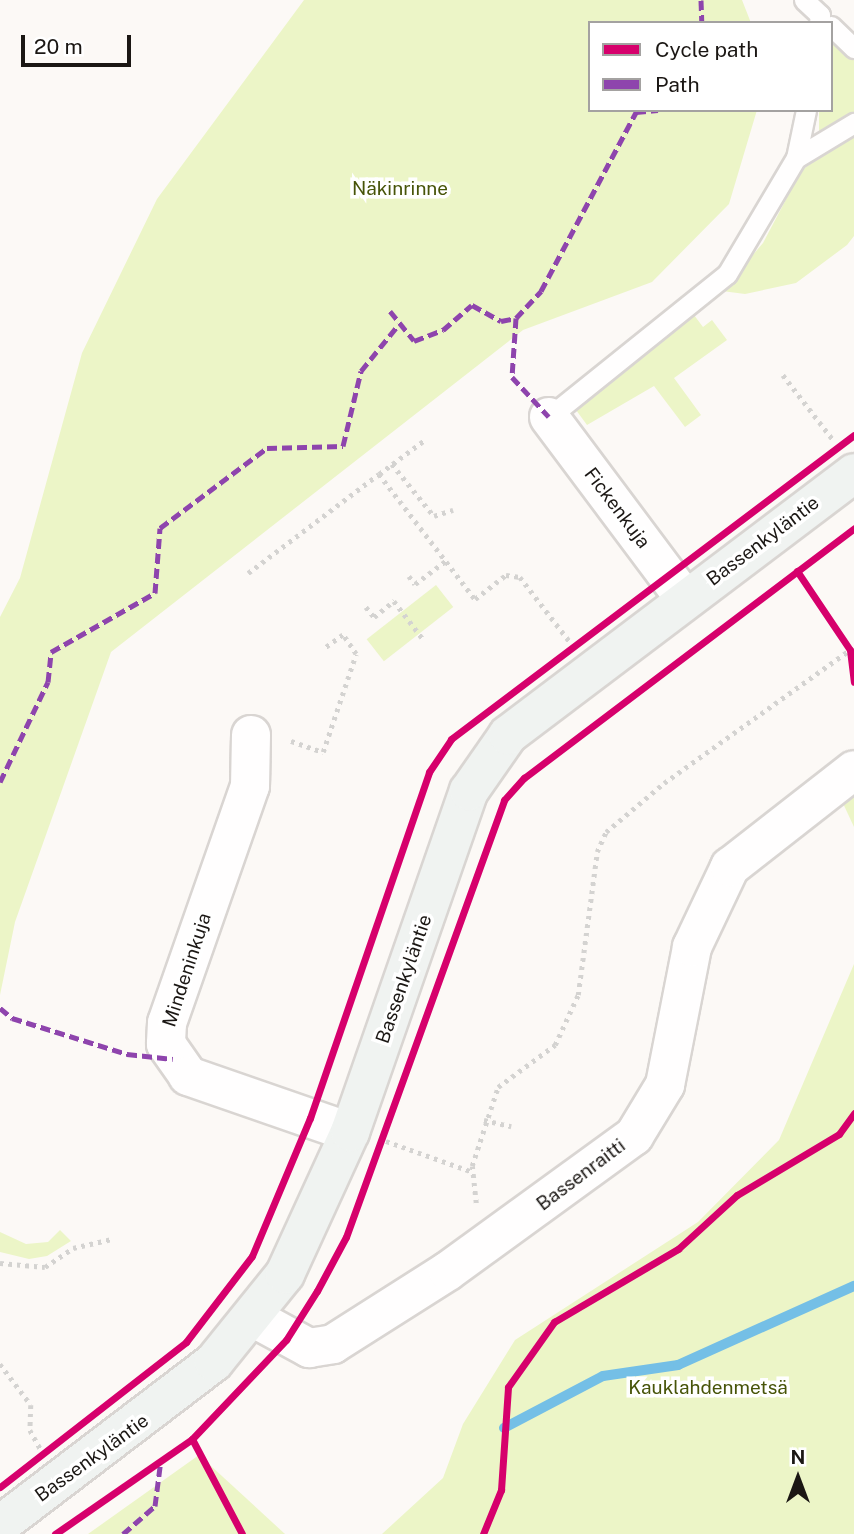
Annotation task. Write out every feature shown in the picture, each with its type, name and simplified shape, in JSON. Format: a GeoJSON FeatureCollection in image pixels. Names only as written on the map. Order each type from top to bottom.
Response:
{"type":"FeatureCollection","features":[{"type":"Feature","properties":{"kind":"street","name":"Fickenkuja"},"geometry":{"type":"LineString","coordinates":[[549,417],[685,600]]}},
{"type":"Feature","properties":{"kind":"street","name":"Bassenkyläntie"},"geometry":{"type":"LineString","coordinates":[[0,1525],[162,1408],[254,1318],[319,1211],[374,1138],[469,791],[485,763],[531,715],[685,600],[842,454]]}},
{"type":"Feature","properties":{"kind":"street","name":"Mindeninkuja"},"geometry":{"type":"LineString","coordinates":[[251,735],[250,786],[167,1023],[166,1044],[188,1076],[374,1138]]}},
{"type":"Feature","properties":{"kind":"street","name":"Bassenraitti"},"geometry":{"type":"LineString","coordinates":[[254,1318],[309,1348],[333,1344],[497,1237],[634,1136],[665,1085],[692,947],[730,867],[854,769]]}},
{"type":"Feature","properties":{"kind":"lane"},"geometry":{"type":"LineString","coordinates":[[804,0],[823,21]]}},
{"type":"Feature","properties":{"kind":"lane"},"geometry":{"type":"LineString","coordinates":[[833,30],[854,48]]}},
{"type":"Feature","properties":{"kind":"lane"},"geometry":{"type":"LineString","coordinates":[[549,417],[727,274],[796,158],[806,112]]}},
{"type":"Feature","properties":{"kind":"lane"},"geometry":{"type":"LineString","coordinates":[[796,158],[854,123]]}},
{"type":"Feature","properties":{"kind":"path"},"geometry":{"type":"LineString","coordinates":[[783,375],[842,454]]}},
{"type":"Feature","properties":{"kind":"path"},"geometry":{"type":"LineString","coordinates":[[248,573],[426,439]]}},
{"type":"Feature","properties":{"kind":"path"},"geometry":{"type":"LineString","coordinates":[[392,464],[434,516],[453,510]]}},
{"type":"Feature","properties":{"kind":"path"},"geometry":{"type":"LineString","coordinates":[[379,474],[475,600],[506,575],[520,577],[571,644]]}},
{"type":"Feature","properties":{"kind":"path"},"geometry":{"type":"LineString","coordinates":[[409,576],[415,584],[446,561]]}},
{"type":"Feature","properties":{"kind":"path"},"geometry":{"type":"LineString","coordinates":[[366,607],[374,617],[394,601],[423,639]]}},
{"type":"Feature","properties":{"kind":"path"},"geometry":{"type":"LineString","coordinates":[[291,741],[323,752],[356,654],[343,635],[324,649]]}},
{"type":"Feature","properties":{"kind":"path"},"geometry":{"type":"LineString","coordinates":[[562,651],[582,636]]}},
{"type":"Feature","properties":{"kind":"path"},"geometry":{"type":"LineString","coordinates":[[842,639],[850,650],[851,661]]}},
{"type":"Feature","properties":{"kind":"path"},"geometry":{"type":"LineString","coordinates":[[497,1237],[476,1207],[473,1172],[484,1120],[498,1087],[555,1045],[578,995],[597,852],[606,832],[664,783],[850,650]]}},
{"type":"Feature","properties":{"kind":"path"},"geometry":{"type":"LineString","coordinates":[[484,1120],[511,1126]]}},
{"type":"Feature","properties":{"kind":"path"},"geometry":{"type":"LineString","coordinates":[[374,1138],[473,1172]]}},
{"type":"Feature","properties":{"kind":"path"},"geometry":{"type":"LineString","coordinates":[[0,1263],[46,1267],[73,1248],[112,1238]]}},
{"type":"Feature","properties":{"kind":"path"},"geometry":{"type":"LineString","coordinates":[[0,1364],[31,1405],[30,1430],[44,1455]]}},
{"type":"Feature","properties":{"kind":"path"},"geometry":{"type":"LineString","coordinates":[[33,1463],[56,1447]]}},
{"type":"Feature","properties":{"kind":"green space","name":"Näkinrinne"},"geometry":{"type":"Polygon","coordinates":[[[304,0],[742,0],[750,21],[588,21],[588,112],[756,112],[729,204],[652,282],[523,330],[111,652],[15,922],[0,995],[0,617],[20,578],[82,353],[157,199],[304,0]]]}},
{"type":"Feature","properties":{"kind":"green space"},"geometry":{"type":"Polygon","coordinates":[[[833,40],[854,54],[854,112],[819,133],[819,112],[833,112],[833,40]]]}},
{"type":"Feature","properties":{"kind":"green space"},"geometry":{"type":"Polygon","coordinates":[[[854,130],[854,236],[847,245],[796,283],[745,294],[722,291],[763,243],[801,171],[854,130]]]}},
{"type":"Feature","properties":{"kind":"green space"},"geometry":{"type":"Polygon","coordinates":[[[694,315],[703,327],[712,320],[727,340],[674,378],[701,415],[685,427],[654,386],[587,425],[576,410],[694,315]]]}},
{"type":"Feature","properties":{"kind":"green space"},"geometry":{"type":"Polygon","coordinates":[[[436,585],[453,607],[384,661],[367,639],[436,585]]]}},
{"type":"Feature","properties":{"kind":"green space"},"geometry":{"type":"Polygon","coordinates":[[[854,794],[854,827],[841,799],[854,794]]]}},
{"type":"Feature","properties":{"kind":"green space","name":"Kauklahdenmetsä"},"geometry":{"type":"Polygon","coordinates":[[[854,964],[854,1534],[382,1534],[443,1478],[463,1424],[515,1340],[698,1222],[779,1140],[854,964]]]}},
{"type":"Feature","properties":{"kind":"green space"},"geometry":{"type":"Polygon","coordinates":[[[60,1230],[71,1241],[47,1256],[29,1259],[0,1252],[0,1232],[26,1244],[48,1242],[60,1230]]]}},
{"type":"Feature","properties":{"kind":"green space"},"geometry":{"type":"Polygon","coordinates":[[[199,1455],[285,1534],[88,1534],[199,1455]]]}},
{"type":"Feature","properties":{"kind":"waterway"},"geometry":{"type":"LineString","coordinates":[[504,1428],[603,1376],[678,1365],[854,1286]]}},
{"type":"Feature","properties":{"kind":"marked path"},"geometry":{"type":"LineString","coordinates":[[701,0],[702,21]]}},
{"type":"Feature","properties":{"kind":"marked path"},"geometry":{"type":"LineString","coordinates":[[390,311],[414,341],[443,330],[472,305],[501,321],[516,318],[541,291],[636,112]]}},
{"type":"Feature","properties":{"kind":"marked path"},"geometry":{"type":"LineString","coordinates":[[516,318],[512,377],[549,417]]}},
{"type":"Feature","properties":{"kind":"marked path"},"geometry":{"type":"LineString","coordinates":[[0,782],[48,682],[51,652],[155,593],[160,528],[267,448],[343,446],[361,371],[399,324]]}},
{"type":"Feature","properties":{"kind":"marked path"},"geometry":{"type":"LineString","coordinates":[[0,1008],[12,1018],[127,1054],[173,1059]]}},
{"type":"Feature","properties":{"kind":"marked path"},"geometry":{"type":"LineString","coordinates":[[123,1534],[155,1506],[161,1459]]}},
{"type":"Feature","properties":{"kind":"cycle path"},"geometry":{"type":"LineString","coordinates":[[0,1487],[186,1342],[252,1256],[310,1118],[429,772],[451,739],[854,435]]}},
{"type":"Feature","properties":{"kind":"cycle path"},"geometry":{"type":"LineString","coordinates":[[55,1534],[192,1439],[286,1340],[317,1291],[346,1237],[504,800],[524,778],[854,528]]}},
{"type":"Feature","properties":{"kind":"cycle path"},"geometry":{"type":"LineString","coordinates":[[797,571],[850,650],[854,682]]}},
{"type":"Feature","properties":{"kind":"cycle path"},"geometry":{"type":"LineString","coordinates":[[483,1534],[501,1490],[508,1387],[554,1322],[678,1249],[737,1195],[839,1134],[854,1113]]}},
{"type":"Feature","properties":{"kind":"cycle path"},"geometry":{"type":"LineString","coordinates":[[192,1439],[242,1534]]}}]}
